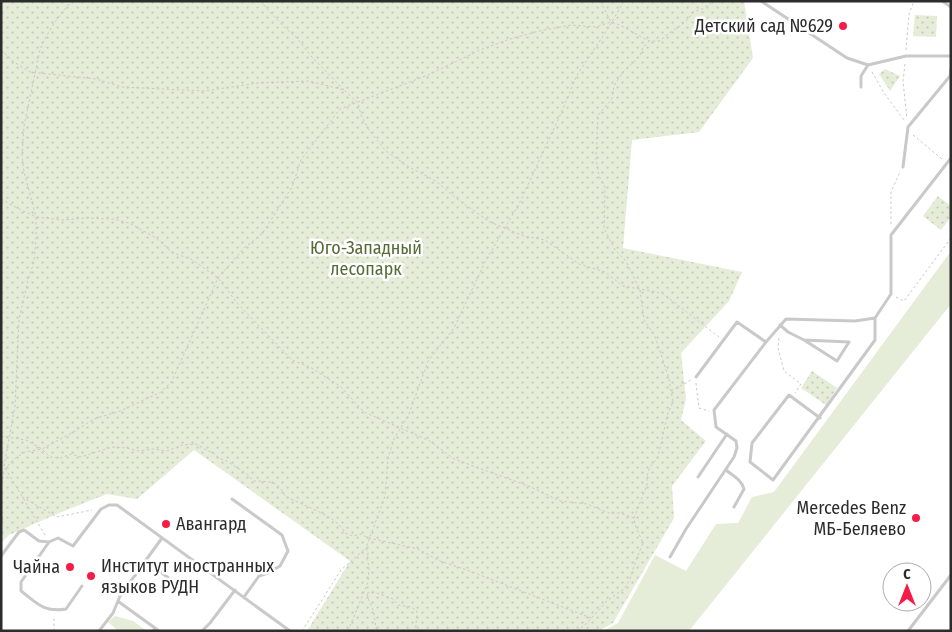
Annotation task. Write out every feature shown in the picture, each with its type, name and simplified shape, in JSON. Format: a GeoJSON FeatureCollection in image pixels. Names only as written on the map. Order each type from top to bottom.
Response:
{"type":"FeatureCollection","features":[{"type":"Feature","properties":{"kind":"lane"},"geometry":{"type":"LineString","coordinates":[[761,1],[846,58],[868,65],[906,56],[951,56]]}},
{"type":"Feature","properties":{"kind":"lane"},"geometry":{"type":"LineString","coordinates":[[942,1],[951,8]]}},
{"type":"Feature","properties":{"kind":"lane"},"geometry":{"type":"LineString","coordinates":[[861,87],[861,76],[868,65]]}},
{"type":"Feature","properties":{"kind":"lane"},"geometry":{"type":"LineString","coordinates":[[903,167],[908,127],[950,76],[951,69]]}},
{"type":"Feature","properties":{"kind":"lane"},"geometry":{"type":"LineString","coordinates":[[820,418],[789,396],[752,443],[750,462],[773,480],[820,418],[875,340],[875,318],[891,294],[891,235],[951,158]]}},
{"type":"Feature","properties":{"kind":"lane"},"geometry":{"type":"LineString","coordinates":[[670,557],[686,529],[726,470],[737,448],[736,442],[716,427],[714,410],[780,325],[786,319],[855,321],[875,318]]}},
{"type":"Feature","properties":{"kind":"lane"},"geometry":{"type":"LineString","coordinates":[[696,377],[737,322],[766,342]]}},
{"type":"Feature","properties":{"kind":"lane"},"geometry":{"type":"LineString","coordinates":[[780,325],[788,332],[837,361],[849,342],[804,340]]}},
{"type":"Feature","properties":{"kind":"lane"},"geometry":{"type":"LineString","coordinates":[[698,477],[727,434]]}},
{"type":"Feature","properties":{"kind":"lane"},"geometry":{"type":"LineString","coordinates":[[726,470],[743,484],[744,490],[734,507]]}},
{"type":"Feature","properties":{"kind":"lane"},"geometry":{"type":"LineString","coordinates":[[232,499],[282,535],[288,551],[280,566],[259,576],[244,597]]}},
{"type":"Feature","properties":{"kind":"lane"},"geometry":{"type":"LineString","coordinates":[[1,556],[19,532],[24,530],[39,541],[49,542],[58,538],[73,546],[101,509],[117,505],[290,631]]}},
{"type":"Feature","properties":{"kind":"lane"},"geometry":{"type":"LineString","coordinates":[[99,631],[113,613],[120,596],[162,538]]}},
{"type":"Feature","properties":{"kind":"lane"},"geometry":{"type":"LineString","coordinates":[[49,542],[21,582],[21,591],[46,610],[54,611],[66,609],[82,586]]}},
{"type":"Feature","properties":{"kind":"lane"},"geometry":{"type":"LineString","coordinates":[[146,560],[183,589]]}},
{"type":"Feature","properties":{"kind":"lane"},"geometry":{"type":"LineString","coordinates":[[908,631],[951,575]]}},
{"type":"Feature","properties":{"kind":"lane"},"geometry":{"type":"LineString","coordinates":[[202,631],[235,590]]}},
{"type":"Feature","properties":{"kind":"lane"},"geometry":{"type":"LineString","coordinates":[[119,602],[159,631]]}},
{"type":"Feature","properties":{"kind":"path"},"geometry":{"type":"LineString","coordinates":[[49,542],[4,466],[15,406],[19,318],[34,262],[36,216],[24,172],[22,155],[24,126],[44,40],[72,1]]}},
{"type":"Feature","properties":{"kind":"path"},"geometry":{"type":"LineString","coordinates":[[260,1],[283,26],[298,38],[311,56],[358,103],[361,115],[369,130],[386,151],[409,167],[436,181],[457,199],[503,229],[545,240],[579,264],[605,272],[623,286],[662,293],[711,329],[723,341]]}},
{"type":"Feature","properties":{"kind":"path"},"geometry":{"type":"LineString","coordinates":[[600,1],[611,22]]}},
{"type":"Feature","properties":{"kind":"path"},"geometry":{"type":"LineString","coordinates":[[302,631],[341,570],[366,548],[385,496],[388,458],[394,439],[409,414],[428,361],[454,328],[485,262],[528,184],[577,75],[624,1]]}},
{"type":"Feature","properties":{"kind":"path"},"geometry":{"type":"LineString","coordinates":[[1,489],[6,468],[14,459],[25,452],[42,448],[94,419],[120,412],[161,392],[172,381],[218,278],[244,248],[262,234],[292,188],[302,160],[340,109],[428,75],[480,50],[510,39],[571,25],[596,27],[611,22],[649,40],[660,41],[668,33],[687,22],[693,12],[702,9],[714,1]]}},
{"type":"Feature","properties":{"kind":"path"},"geometry":{"type":"LineString","coordinates":[[908,127],[903,81],[909,14],[914,1]]}},
{"type":"Feature","properties":{"kind":"path"},"geometry":{"type":"LineString","coordinates":[[577,631],[607,601],[625,588],[630,580],[643,543],[634,518],[647,485],[650,467],[658,457],[668,413],[673,402],[659,348],[654,334],[644,320],[640,290],[626,261],[615,250],[604,228],[605,187],[599,176],[596,159],[598,115],[612,99],[614,86],[622,73],[640,56],[643,47],[649,40]]}},
{"type":"Feature","properties":{"kind":"path"},"geometry":{"type":"LineString","coordinates":[[1,50],[14,62],[30,72],[96,79],[122,87],[204,91],[258,83],[309,81],[344,90]]}},
{"type":"Feature","properties":{"kind":"path"},"geometry":{"type":"LineString","coordinates":[[868,65],[913,136],[947,163]]}},
{"type":"Feature","properties":{"kind":"path"},"geometry":{"type":"LineString","coordinates":[[891,235],[891,192],[903,167]]}},
{"type":"Feature","properties":{"kind":"path"},"geometry":{"type":"LineString","coordinates":[[1,198],[17,208],[36,216],[62,220],[87,218],[113,219],[129,223],[156,238],[173,253],[191,259],[218,278],[238,304],[292,360],[310,367],[341,387],[364,412],[430,441],[454,459],[531,487],[560,501],[587,504],[609,513],[620,513],[634,518]]}},
{"type":"Feature","properties":{"kind":"path"},"geometry":{"type":"LineString","coordinates":[[891,294],[904,301],[951,238]]}},
{"type":"Feature","properties":{"kind":"path"},"geometry":{"type":"LineString","coordinates":[[780,325],[778,348],[784,371],[801,384],[792,397]]}},
{"type":"Feature","properties":{"kind":"path"},"geometry":{"type":"LineString","coordinates":[[670,391],[696,377]]}},
{"type":"Feature","properties":{"kind":"path"},"geometry":{"type":"LineString","coordinates":[[696,377],[695,389],[699,408],[706,412],[714,410]]}},
{"type":"Feature","properties":{"kind":"path"},"geometry":{"type":"LineString","coordinates":[[1,436],[26,440],[42,448],[50,456],[60,458],[71,454],[81,457],[112,447],[138,451],[154,449],[167,451],[182,445],[196,444],[208,452],[213,452],[217,458],[229,462],[234,468],[241,469],[253,481],[273,482],[282,489],[285,496],[330,518],[343,527],[345,533],[353,536],[360,534],[369,538],[418,549],[440,561],[591,618]]}},
{"type":"Feature","properties":{"kind":"path"},"geometry":{"type":"LineString","coordinates":[[21,496],[57,517],[101,509]]}},
{"type":"Feature","properties":{"kind":"path"},"geometry":{"type":"LineString","coordinates":[[1,512],[1,526]]}},
{"type":"Feature","properties":{"kind":"path"},"geometry":{"type":"LineString","coordinates":[[348,631],[366,589],[369,566],[366,548]]}},
{"type":"Feature","properties":{"kind":"path"},"geometry":{"type":"LineString","coordinates":[[366,589],[368,601],[374,613],[377,631]]}},
{"type":"Feature","properties":{"kind":"path"},"geometry":{"type":"LineString","coordinates":[[367,593],[374,592],[393,599],[398,605],[411,607],[417,611],[416,626],[412,631]]}},
{"type":"Feature","properties":{"kind":"path"},"geometry":{"type":"LineString","coordinates":[[54,611],[54,631]]}},
{"type":"Feature","properties":{"kind":"green space","name":"Юго-Западный лесопарк"},"geometry":{"type":"Polygon","coordinates":[[[1,1],[744,1],[753,58],[699,132],[632,140],[623,248],[742,272],[729,301],[681,353],[686,399],[681,420],[706,441],[672,486],[674,518],[613,623],[599,631],[307,631],[350,561],[194,450],[137,499],[107,494],[9,535],[1,543],[1,1]]]}},
{"type":"Feature","properties":{"kind":"green space"},"geometry":{"type":"Polygon","coordinates":[[[915,15],[937,16],[936,37],[913,36],[915,15]]]}},
{"type":"Feature","properties":{"kind":"green space"},"geometry":{"type":"Polygon","coordinates":[[[885,69],[900,76],[890,91],[879,74],[885,69]]]}},
{"type":"Feature","properties":{"kind":"green space"},"geometry":{"type":"Polygon","coordinates":[[[938,196],[951,206],[951,217],[941,230],[923,216],[938,196]]]}},
{"type":"Feature","properties":{"kind":"green space"},"geometry":{"type":"Polygon","coordinates":[[[951,251],[951,304],[689,631],[603,631],[618,623],[655,555],[686,571],[716,524],[738,523],[752,497],[774,492],[951,251]]]}},
{"type":"Feature","properties":{"kind":"green space"},"geometry":{"type":"Polygon","coordinates":[[[812,371],[837,388],[826,405],[801,388],[812,371]]]}},
{"type":"Feature","properties":{"kind":"green space"},"geometry":{"type":"Polygon","coordinates":[[[115,616],[133,621],[147,631],[115,631],[116,629],[108,622],[115,616]]]}},
{"type":"Feature","properties":{"kind":"place","name":"Детский сад №629"},"geometry":{"type":"Point","coordinates":[843,26]}},
{"type":"Feature","properties":{"kind":"place","name":"Mercedes Benz МБ-Беляево"},"geometry":{"type":"Point","coordinates":[916,518]}},
{"type":"Feature","properties":{"kind":"place","name":"Авангард"},"geometry":{"type":"Point","coordinates":[166,524]}},
{"type":"Feature","properties":{"kind":"place","name":"Чайна"},"geometry":{"type":"Point","coordinates":[70,567]}},
{"type":"Feature","properties":{"kind":"place","name":"Институт иностранных языков РУДН"},"geometry":{"type":"Point","coordinates":[91,576]}}]}
